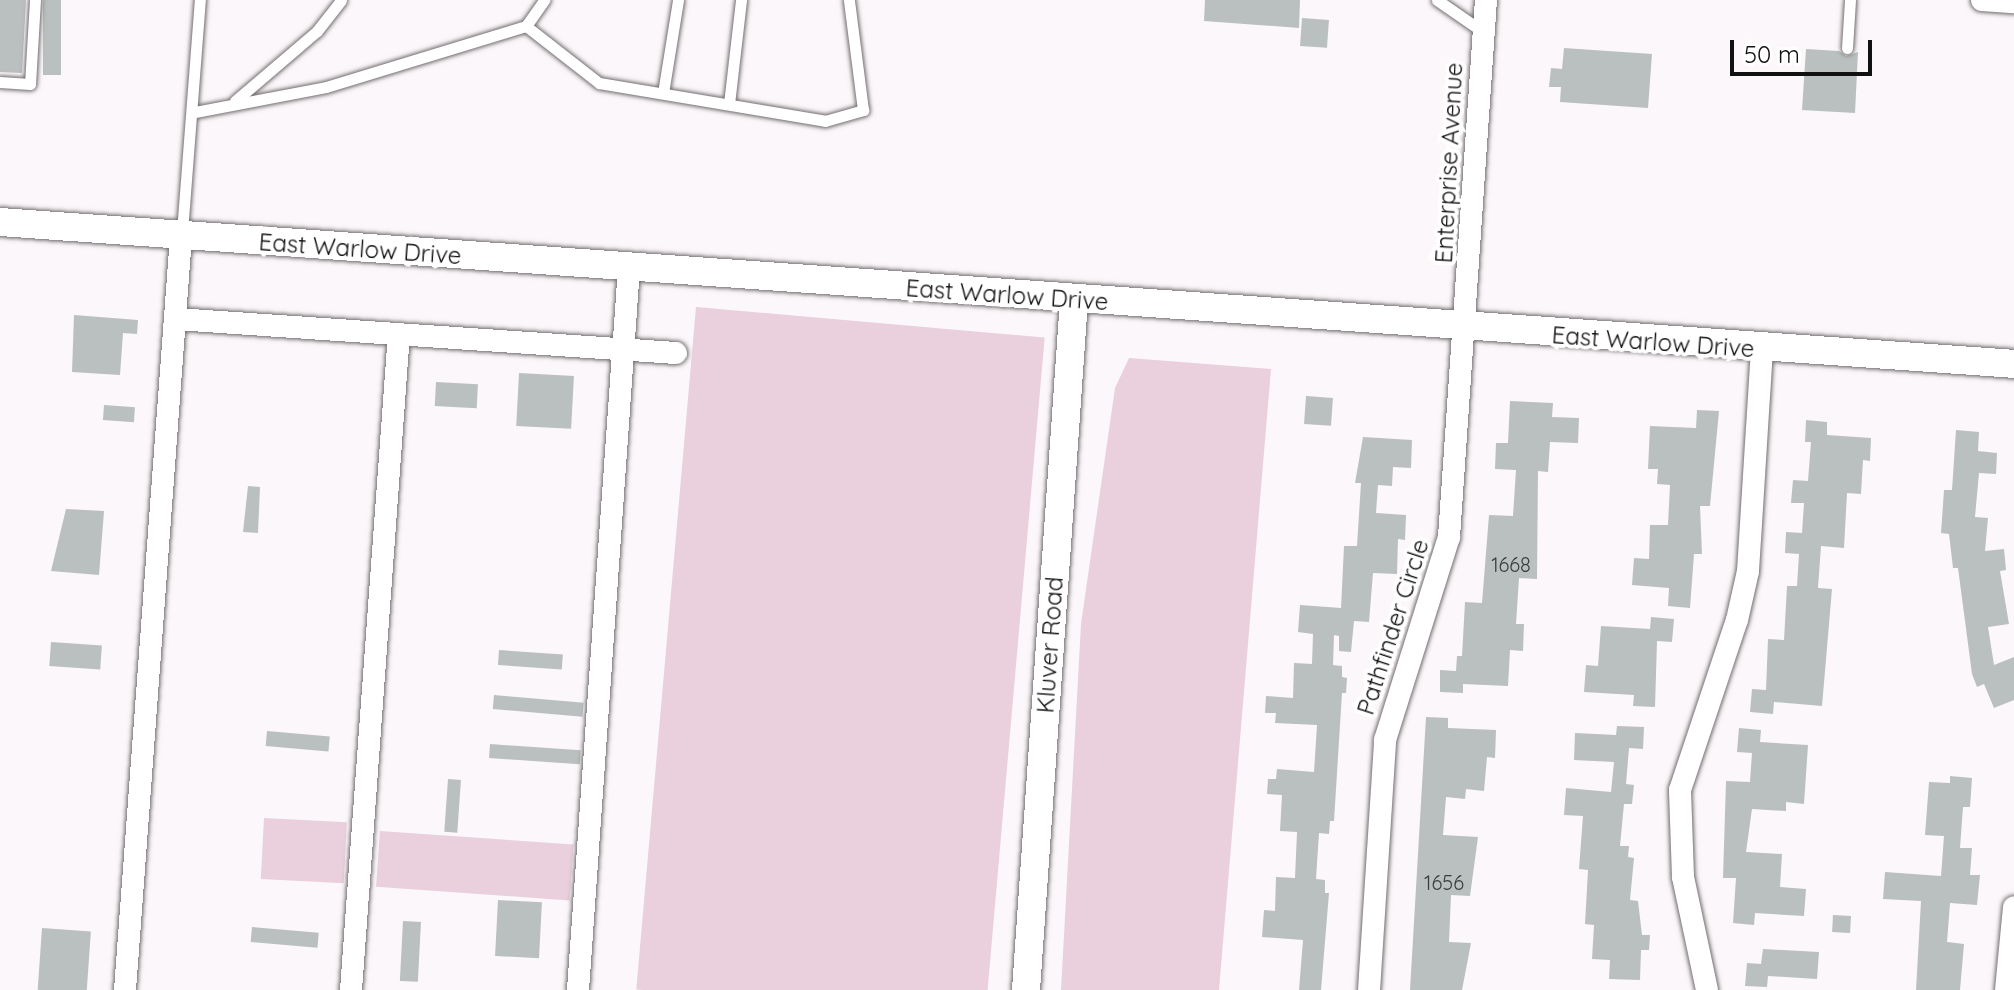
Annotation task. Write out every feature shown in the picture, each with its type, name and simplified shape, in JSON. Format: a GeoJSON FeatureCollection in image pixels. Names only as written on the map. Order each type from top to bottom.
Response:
{"type":"FeatureCollection","features":[{"type":"Feature","properties":{"kind":"street","name":"Enterprise Avenue"},"geometry":{"type":"LineString","coordinates":[[1466,329],[1486,0]]}},
{"type":"Feature","properties":{"kind":"street"},"geometry":{"type":"LineString","coordinates":[[1982,0],[2014,2]]}},
{"type":"Feature","properties":{"kind":"street","name":"East Warlow Drive"},"geometry":{"type":"LineString","coordinates":[[0,222],[1466,329],[2014,364]]}},
{"type":"Feature","properties":{"kind":"street"},"geometry":{"type":"LineString","coordinates":[[125,990],[181,237]]}},
{"type":"Feature","properties":{"kind":"street"},"geometry":{"type":"LineString","coordinates":[[578,990],[629,268]]}},
{"type":"Feature","properties":{"kind":"street","name":"Kluver Road"},"geometry":{"type":"LineString","coordinates":[[1026,990],[1074,300]]}},
{"type":"Feature","properties":{"kind":"street"},"geometry":{"type":"LineString","coordinates":[[176,319],[676,353]]}},
{"type":"Feature","properties":{"kind":"street","name":"Pathfinder Circle"},"geometry":{"type":"LineString","coordinates":[[1369,990],[1385,740],[1449,537],[1466,329]]}},
{"type":"Feature","properties":{"kind":"street"},"geometry":{"type":"LineString","coordinates":[[351,990],[399,334]]}},
{"type":"Feature","properties":{"kind":"street"},"geometry":{"type":"LineString","coordinates":[[1707,990],[1683,877],[1680,790],[1737,620],[1748,571],[1762,349]]}},
{"type":"Feature","properties":{"kind":"street"},"geometry":{"type":"LineString","coordinates":[[2006,990],[2014,907]]}},
{"type":"Feature","properties":{"kind":"lane"},"geometry":{"type":"LineString","coordinates":[[0,82],[30,84],[35,0]]}},
{"type":"Feature","properties":{"kind":"lane"},"geometry":{"type":"LineString","coordinates":[[181,237],[195,112],[200,0]]}},
{"type":"Feature","properties":{"kind":"lane"},"geometry":{"type":"LineString","coordinates":[[235,101],[317,31],[341,0]]}},
{"type":"Feature","properties":{"kind":"lane"},"geometry":{"type":"LineString","coordinates":[[195,112],[235,101],[326,87],[526,26],[544,0]]}},
{"type":"Feature","properties":{"kind":"lane"},"geometry":{"type":"LineString","coordinates":[[663,93],[678,0]]}},
{"type":"Feature","properties":{"kind":"lane"},"geometry":{"type":"LineString","coordinates":[[729,104],[741,0]]}},
{"type":"Feature","properties":{"kind":"lane"},"geometry":{"type":"LineString","coordinates":[[526,26],[599,83],[825,121],[863,110],[849,0]]}},
{"type":"Feature","properties":{"kind":"lane"},"geometry":{"type":"LineString","coordinates":[[1437,0],[1482,31]]}},
{"type":"Feature","properties":{"kind":"lane"},"geometry":{"type":"LineString","coordinates":[[1847,48],[1850,0]]}},
{"type":"Feature","properties":{"kind":"shaded area"},"geometry":{"type":"Polygon","coordinates":[[[696,307],[1045,338],[988,990],[636,989],[696,307]]]}},
{"type":"Feature","properties":{"kind":"shaded area"},"geometry":{"type":"Polygon","coordinates":[[[1129,358],[1271,369],[1219,990],[1061,990],[1081,624],[1115,388],[1129,358]]]}},
{"type":"Feature","properties":{"kind":"shaded area"},"geometry":{"type":"Polygon","coordinates":[[[264,818],[347,822],[344,883],[261,879],[264,818]]]}},
{"type":"Feature","properties":{"kind":"shaded area"},"geometry":{"type":"Polygon","coordinates":[[[380,831],[574,845],[570,900],[376,887],[380,831]]]}},
{"type":"Feature","properties":{"kind":"building"},"geometry":{"type":"Polygon","coordinates":[[[0,0],[26,0],[22,73],[0,72],[0,0]]]}},
{"type":"Feature","properties":{"kind":"building"},"geometry":{"type":"Polygon","coordinates":[[[43,0],[61,0],[61,75],[43,75],[43,0]]]}},
{"type":"Feature","properties":{"kind":"building"},"geometry":{"type":"Polygon","coordinates":[[[1205,0],[1300,0],[1299,28],[1204,21],[1205,0]]]}},
{"type":"Feature","properties":{"kind":"building"},"geometry":{"type":"Polygon","coordinates":[[[1302,18],[1329,20],[1327,48],[1300,46],[1302,18]]]}},
{"type":"Feature","properties":{"kind":"building"},"geometry":{"type":"Polygon","coordinates":[[[1564,48],[1652,54],[1648,108],[1560,102],[1561,87],[1549,87],[1551,68],[1562,69],[1564,48]]]}},
{"type":"Feature","properties":{"kind":"building"},"geometry":{"type":"Polygon","coordinates":[[[1806,49],[1839,51],[1846,56],[1858,52],[1855,113],[1802,110],[1806,49]]]}},
{"type":"Feature","properties":{"kind":"building"},"geometry":{"type":"Polygon","coordinates":[[[74,315],[138,320],[137,334],[123,333],[120,375],[72,372],[74,315]]]}},
{"type":"Feature","properties":{"kind":"building"},"geometry":{"type":"Polygon","coordinates":[[[519,373],[574,376],[571,429],[516,426],[519,373]]]}},
{"type":"Feature","properties":{"kind":"building"},"geometry":{"type":"Polygon","coordinates":[[[436,382],[478,384],[477,408],[435,406],[436,382]]]}},
{"type":"Feature","properties":{"kind":"building"},"geometry":{"type":"Polygon","coordinates":[[[1306,396],[1333,398],[1331,426],[1304,424],[1306,396]]]}},
{"type":"Feature","properties":{"kind":"building"},"geometry":{"type":"Polygon","coordinates":[[[1510,401],[1553,403],[1552,417],[1579,418],[1578,443],[1550,442],[1548,472],[1538,471],[1537,579],[1519,578],[1516,624],[1524,624],[1523,651],[1510,650],[1508,686],[1463,684],[1463,693],[1440,692],[1440,670],[1456,671],[1457,656],[1462,656],[1465,602],[1482,603],[1489,515],[1513,516],[1516,470],[1495,469],[1496,443],[1508,443],[1510,401]]]}},
{"type":"Feature","properties":{"kind":"building"},"geometry":{"type":"Polygon","coordinates":[[[104,405],[135,407],[134,422],[103,420],[104,405]]]}},
{"type":"Feature","properties":{"kind":"building"},"geometry":{"type":"Polygon","coordinates":[[[1697,410],[1719,411],[1710,506],[1700,506],[1702,554],[1694,554],[1690,608],[1668,606],[1669,588],[1632,585],[1634,558],[1649,559],[1650,525],[1668,525],[1670,485],[1657,484],[1658,469],[1648,469],[1650,426],[1696,428],[1697,410]]]}},
{"type":"Feature","properties":{"kind":"building"},"geometry":{"type":"Polygon","coordinates":[[[1806,420],[1827,422],[1827,435],[1871,438],[1870,461],[1863,460],[1861,494],[1847,493],[1844,548],[1821,546],[1818,588],[1832,589],[1822,706],[1774,702],[1773,714],[1750,712],[1752,689],[1766,690],[1768,639],[1784,640],[1787,586],[1797,586],[1799,554],[1785,553],[1786,532],[1802,533],[1804,503],[1791,503],[1793,480],[1808,481],[1811,442],[1805,442],[1806,420]]]}},
{"type":"Feature","properties":{"kind":"building"},"geometry":{"type":"Polygon","coordinates":[[[1956,430],[1979,432],[1978,451],[1997,453],[1996,474],[1979,473],[1975,517],[1988,518],[1985,551],[2004,549],[2006,570],[2000,571],[2009,624],[1988,627],[1994,665],[2014,657],[2014,700],[1994,708],[1984,684],[1977,687],[1972,674],[1958,568],[1953,568],[1949,534],[1941,533],[1944,490],[1952,490],[1956,430]]]}},
{"type":"Feature","properties":{"kind":"building"},"geometry":{"type":"Polygon","coordinates":[[[1363,437],[1412,440],[1411,468],[1393,467],[1392,486],[1378,485],[1376,513],[1406,515],[1405,540],[1398,539],[1397,574],[1373,573],[1369,622],[1354,621],[1351,652],[1339,651],[1339,636],[1334,635],[1333,665],[1342,666],[1342,677],[1347,678],[1346,693],[1342,693],[1334,821],[1330,821],[1329,834],[1319,833],[1316,879],[1325,880],[1325,893],[1329,893],[1321,990],[1299,990],[1303,940],[1262,937],[1264,910],[1275,911],[1276,877],[1295,878],[1297,832],[1280,831],[1282,795],[1267,794],[1268,779],[1276,779],[1277,769],[1314,772],[1317,725],[1275,723],[1276,713],[1265,713],[1266,696],[1293,698],[1294,663],[1312,664],[1313,634],[1298,632],[1300,605],[1341,608],[1344,546],[1357,546],[1361,483],[1355,483],[1363,437]]]}},
{"type":"Feature","properties":{"kind":"building"},"geometry":{"type":"Polygon","coordinates":[[[248,486],[260,487],[258,533],[243,532],[248,486]]]}},
{"type":"Feature","properties":{"kind":"building"},"geometry":{"type":"Polygon","coordinates":[[[66,509],[104,511],[99,575],[51,571],[66,509]]]}},
{"type":"Feature","properties":{"kind":"building"},"geometry":{"type":"Polygon","coordinates":[[[1651,617],[1674,619],[1672,642],[1657,641],[1655,707],[1633,706],[1634,695],[1584,692],[1586,665],[1598,666],[1601,626],[1650,629],[1651,617]]]}},
{"type":"Feature","properties":{"kind":"building"},"geometry":{"type":"Polygon","coordinates":[[[51,642],[102,646],[100,669],[49,666],[51,642]]]}},
{"type":"Feature","properties":{"kind":"building"},"geometry":{"type":"Polygon","coordinates":[[[499,650],[563,654],[562,669],[498,665],[499,650]]]}},
{"type":"Feature","properties":{"kind":"building"},"geometry":{"type":"Polygon","coordinates":[[[494,695],[584,703],[582,717],[493,709],[494,695]]]}},
{"type":"Feature","properties":{"kind":"building"},"geometry":{"type":"Polygon","coordinates":[[[1426,717],[1448,718],[1448,728],[1496,730],[1495,758],[1487,757],[1484,791],[1466,789],[1465,799],[1446,797],[1443,835],[1478,837],[1470,896],[1451,895],[1449,942],[1471,943],[1462,990],[1410,990],[1426,717]]]}},
{"type":"Feature","properties":{"kind":"building"},"geometry":{"type":"Polygon","coordinates":[[[1617,726],[1644,727],[1643,749],[1629,748],[1626,784],[1634,785],[1632,804],[1624,804],[1620,846],[1629,846],[1628,857],[1634,858],[1630,900],[1638,901],[1642,935],[1650,935],[1649,950],[1641,950],[1640,980],[1609,979],[1610,960],[1592,959],[1594,925],[1585,924],[1588,870],[1579,869],[1583,816],[1564,815],[1566,788],[1611,792],[1614,762],[1574,760],[1575,733],[1616,735],[1617,726]]]}},
{"type":"Feature","properties":{"kind":"building"},"geometry":{"type":"Polygon","coordinates":[[[1739,728],[1761,730],[1760,742],[1808,745],[1804,804],[1786,802],[1786,811],[1752,809],[1746,852],[1782,854],[1780,887],[1806,889],[1804,916],[1755,913],[1754,925],[1733,923],[1736,878],[1723,878],[1726,781],[1750,782],[1752,753],[1737,752],[1739,728]]]}},
{"type":"Feature","properties":{"kind":"building"},"geometry":{"type":"Polygon","coordinates":[[[267,731],[330,736],[328,751],[266,746],[267,731]]]}},
{"type":"Feature","properties":{"kind":"building"},"geometry":{"type":"Polygon","coordinates":[[[490,744],[581,750],[580,764],[489,758],[490,744]]]}},
{"type":"Feature","properties":{"kind":"building"},"geometry":{"type":"Polygon","coordinates":[[[1950,776],[1972,778],[1970,807],[1963,807],[1960,848],[1972,848],[1970,875],[1980,875],[1977,905],[1950,903],[1947,942],[1964,944],[1960,990],[1916,990],[1921,901],[1883,899],[1885,872],[1941,876],[1944,836],[1925,835],[1929,782],[1950,783],[1950,776]]]}},
{"type":"Feature","properties":{"kind":"building"},"geometry":{"type":"Polygon","coordinates":[[[448,779],[461,780],[457,833],[444,832],[448,779]]]}},
{"type":"Feature","properties":{"kind":"building"},"geometry":{"type":"Polygon","coordinates":[[[498,900],[542,902],[539,958],[495,956],[498,900]]]}},
{"type":"Feature","properties":{"kind":"building"},"geometry":{"type":"Polygon","coordinates":[[[1833,915],[1851,916],[1850,933],[1832,932],[1833,915]]]}},
{"type":"Feature","properties":{"kind":"building"},"geometry":{"type":"Polygon","coordinates":[[[403,921],[421,922],[418,982],[400,981],[403,921]]]}},
{"type":"Feature","properties":{"kind":"building"},"geometry":{"type":"Polygon","coordinates":[[[252,927],[319,933],[317,948],[251,942],[252,927]]]}},
{"type":"Feature","properties":{"kind":"building"},"geometry":{"type":"Polygon","coordinates":[[[42,928],[91,931],[87,990],[38,990],[42,928]]]}},
{"type":"Feature","properties":{"kind":"building"},"geometry":{"type":"Polygon","coordinates":[[[1763,949],[1819,952],[1817,979],[1768,976],[1767,987],[1745,986],[1747,963],[1761,964],[1763,949]]]}}]}
